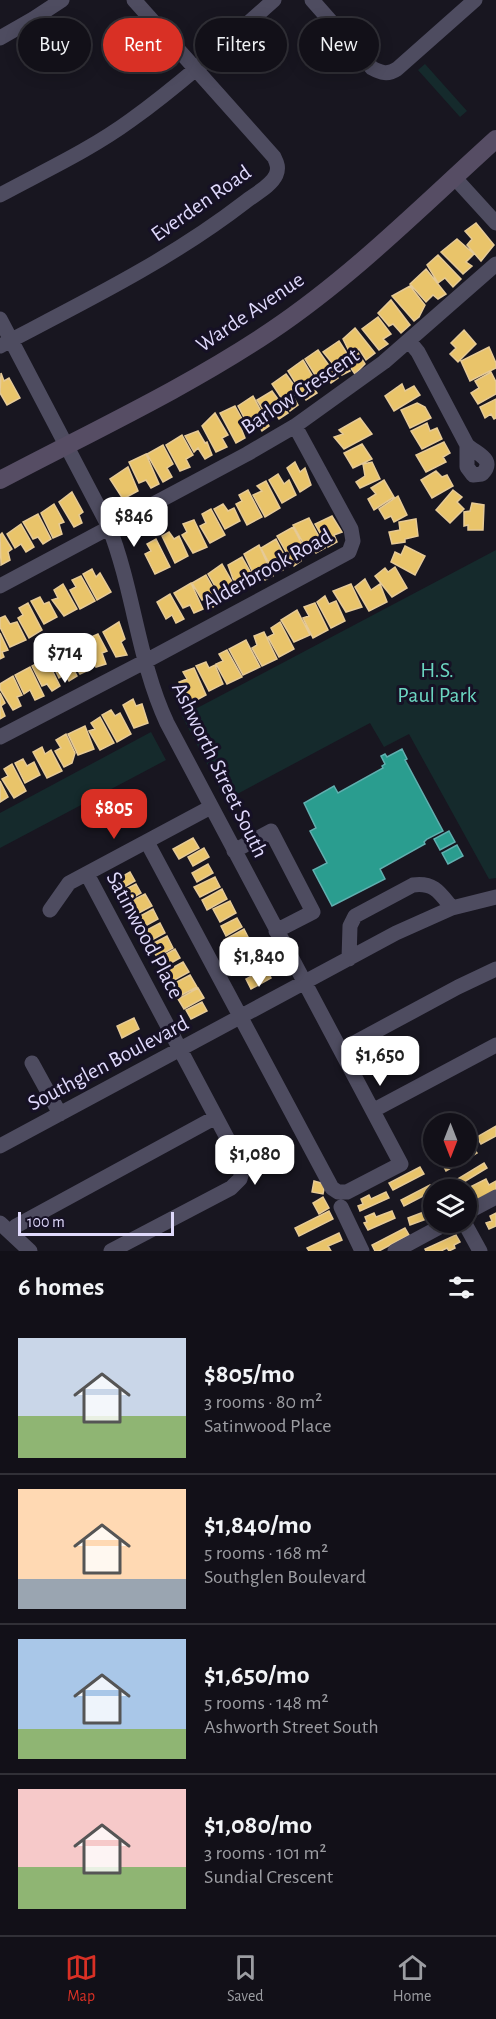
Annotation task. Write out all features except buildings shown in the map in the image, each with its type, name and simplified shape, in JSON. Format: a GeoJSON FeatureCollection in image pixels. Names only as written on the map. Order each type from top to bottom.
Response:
{"type":"FeatureCollection","features":[{"type":"Feature","properties":{"kind":"main road","name":"Warde Avenue"},"geometry":{"type":"LineString","coordinates":[[0,480],[212,368],[272,330],[348,273],[496,139]]}},
{"type":"Feature","properties":{"kind":"street"},"geometry":{"type":"LineString","coordinates":[[0,38],[33,20],[62,0]]}},
{"type":"Feature","properties":{"kind":"street","name":"Everden Road"},"geometry":{"type":"LineString","coordinates":[[134,0],[195,68]]}},
{"type":"Feature","properties":{"kind":"street"},"geometry":{"type":"LineString","coordinates":[[254,18],[274,0]]}},
{"type":"Feature","properties":{"kind":"street"},"geometry":{"type":"LineString","coordinates":[[312,0],[372,68],[381,73],[397,69],[475,0]]}},
{"type":"Feature","properties":{"kind":"street"},"geometry":{"type":"LineString","coordinates":[[0,195],[70,158],[114,131],[195,70]]}},
{"type":"Feature","properties":{"kind":"street","name":"Everden Road"},"geometry":{"type":"LineString","coordinates":[[6,344],[171,254],[272,180],[278,169],[274,157],[199,72]]}},
{"type":"Feature","properties":{"kind":"street"},"geometry":{"type":"LineString","coordinates":[[454,177],[496,223]]}},
{"type":"Feature","properties":{"kind":"street","name":"Barlow Crescent"},"geometry":{"type":"LineString","coordinates":[[0,586],[247,454],[294,426],[347,390],[409,341],[496,264]]}},
{"type":"Feature","properties":{"kind":"street","name":"Ashworth Street South"},"geometry":{"type":"LineString","coordinates":[[0,319],[6,344],[67,445],[109,527],[120,558],[146,661],[162,713],[401,1164],[346,1192],[334,1190],[240,1017]]}},
{"type":"Feature","properties":{"kind":"street"},"geometry":{"type":"LineString","coordinates":[[409,341],[418,352],[467,445]]}},
{"type":"Feature","properties":{"kind":"street","name":"Alderbrook Road"},"geometry":{"type":"LineString","coordinates":[[146,661],[344,555],[350,549],[353,538],[351,529],[294,426]]}},
{"type":"Feature","properties":{"kind":"street"},"geometry":{"type":"LineString","coordinates":[[0,737],[146,661]]}},
{"type":"Feature","properties":{"kind":"street","name":"Satinwood Place"},"geometry":{"type":"LineString","coordinates":[[50,910],[69,883],[211,807]]}},
{"type":"Feature","properties":{"kind":"street"},"geometry":{"type":"LineString","coordinates":[[234,851],[271,831],[313,912],[276,931]]}},
{"type":"Feature","properties":{"kind":"street"},"geometry":{"type":"LineString","coordinates":[[147,842],[240,1017]]}},
{"type":"Feature","properties":{"kind":"street","name":"Satinwood Place"},"geometry":{"type":"LineString","coordinates":[[87,874],[243,1168],[243,1174],[237,1184],[111,1251]]}},
{"type":"Feature","properties":{"kind":"street"},"geometry":{"type":"LineString","coordinates":[[349,959],[350,926],[355,916],[413,885],[430,885],[452,908]]}},
{"type":"Feature","properties":{"kind":"street","name":"Southglen Boulevard"},"geometry":{"type":"LineString","coordinates":[[0,1146],[396,933],[452,908],[496,897]]}},
{"type":"Feature","properties":{"kind":"street"},"geometry":{"type":"LineString","coordinates":[[341,1050],[496,969]]}},
{"type":"Feature","properties":{"kind":"street"},"geometry":{"type":"LineString","coordinates":[[374,1110],[496,1045]]}},
{"type":"Feature","properties":{"kind":"street"},"geometry":{"type":"LineString","coordinates":[[32,1063],[60,1114]]}},
{"type":"Feature","properties":{"kind":"street"},"geometry":{"type":"LineString","coordinates":[[5,1227],[16,1226],[216,1117]]}},
{"type":"Feature","properties":{"kind":"street"},"geometry":{"type":"LineString","coordinates":[[477,1207],[496,1197]]}},
{"type":"Feature","properties":{"kind":"street"},"geometry":{"type":"LineString","coordinates":[[340,1207],[362,1251]]}},
{"type":"Feature","properties":{"kind":"street"},"geometry":{"type":"LineString","coordinates":[[5,1227],[30,1251]]}},
{"type":"Feature","properties":{"kind":"street"},"geometry":{"type":"LineString","coordinates":[[395,1251],[429,1233]]}},
{"type":"Feature","properties":{"kind":"street"},"geometry":{"type":"LineString","coordinates":[[470,1233],[480,1251]]}},
{"type":"Feature","properties":{"kind":"green space"},"geometry":{"type":"Polygon","coordinates":[[[425,64],[467,111],[460,117],[418,70],[425,64]]]}},
{"type":"Feature","properties":{"kind":"green space","name":"H.S. Paul Park"},"geometry":{"type":"Polygon","coordinates":[[[496,550],[496,878],[489,879],[409,734],[384,747],[370,723],[226,800],[182,716],[496,550]]]}},
{"type":"Feature","properties":{"kind":"green space"},"geometry":{"type":"Polygon","coordinates":[[[151,732],[166,760],[0,848],[0,813],[151,732]]]}}]}
